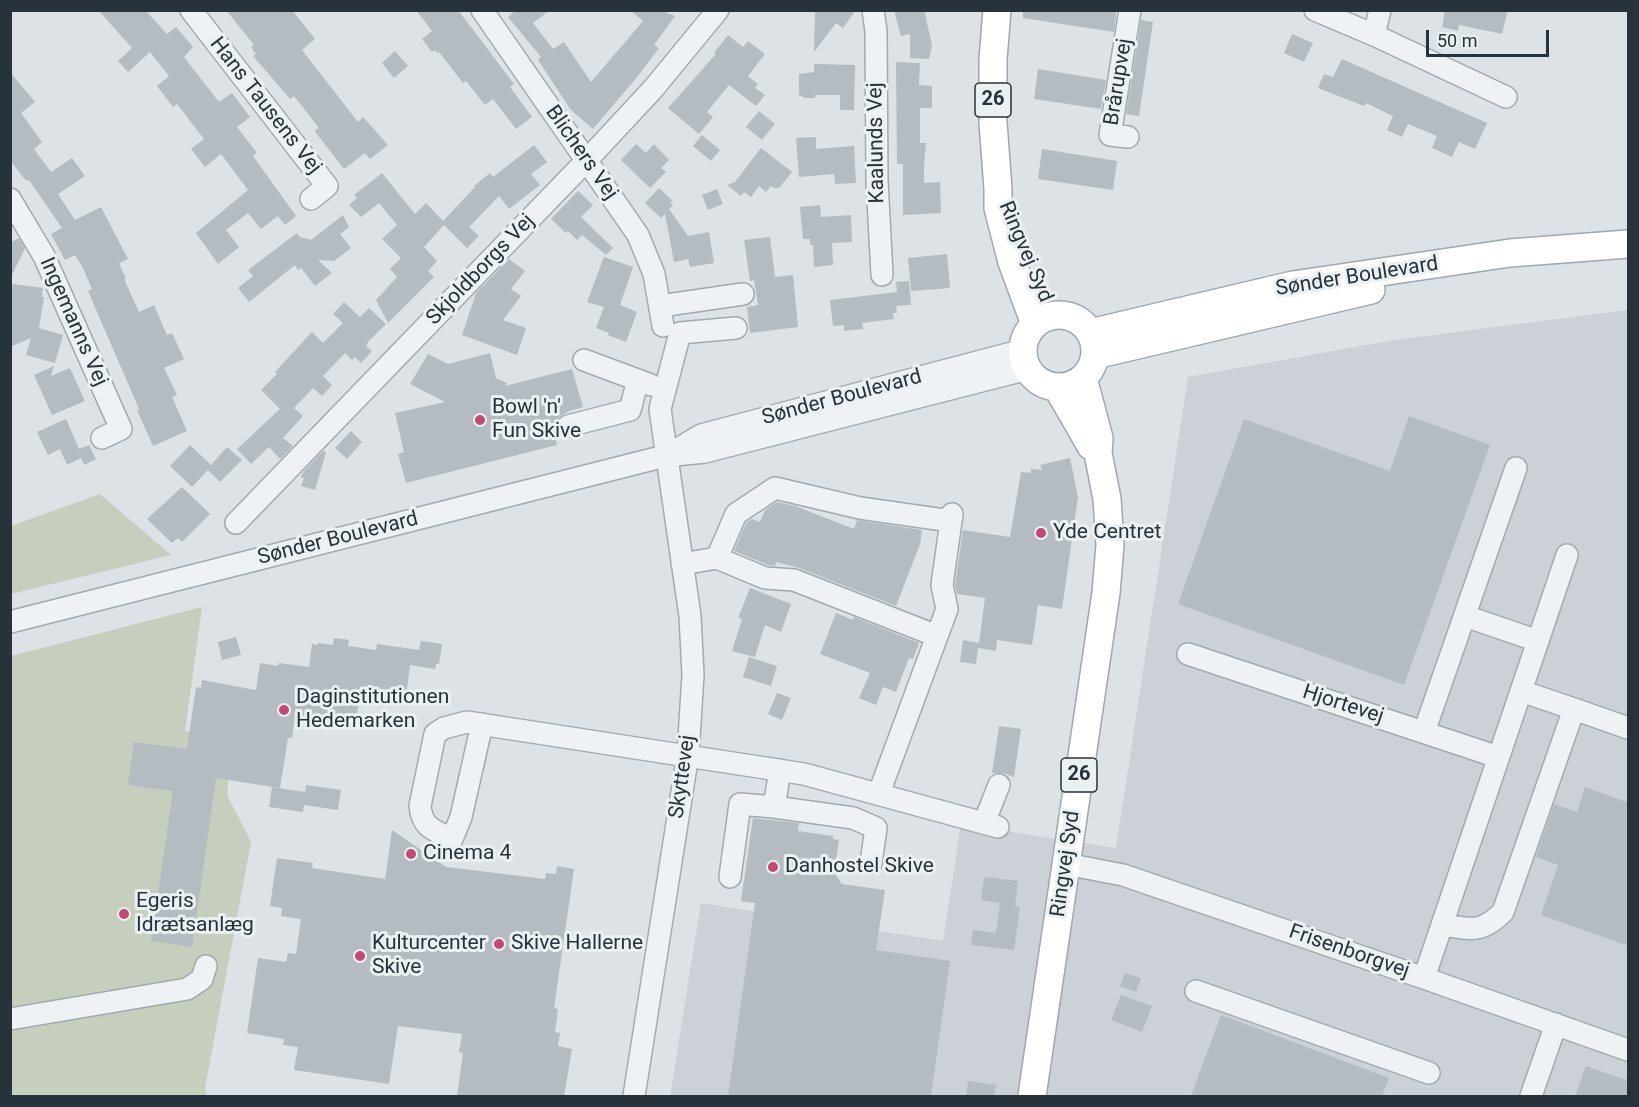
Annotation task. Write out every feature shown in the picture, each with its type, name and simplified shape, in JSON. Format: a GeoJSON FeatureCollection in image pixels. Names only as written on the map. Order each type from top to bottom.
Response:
{"type":"FeatureCollection","features":[{"type":"Feature","properties":{"kind":"main road","name":"Ringvej Syd"},"geometry":{"type":"LineString","coordinates":[[997,10],[993,59],[993,123],[998,189],[1024,257],[1043,320]]}},
{"type":"Feature","properties":{"kind":"main road","name":"Sønder Boulevard"},"geometry":{"type":"LineString","coordinates":[[1089,355],[1293,285],[1510,254],[1629,244]]}},
{"type":"Feature","properties":{"kind":"main road","name":"Sønder Boulevard"},"geometry":{"type":"LineString","coordinates":[[1089,355],[1355,293],[1447,277],[1629,259]]}},
{"type":"Feature","properties":{"kind":"main road"},"geometry":{"type":"LineString","coordinates":[[1067,315],[1080,322],[1089,355],[1066,387],[1057,387],[1040,382],[1025,360],[1024,341],[1043,320],[1067,315]]}},
{"type":"Feature","properties":{"kind":"main road","name":"Ringvej Syd"},"geometry":{"type":"LineString","coordinates":[[1032,1096],[1107,583],[1110,545],[1107,499],[1098,453],[1099,438],[1089,355]]}},
{"type":"Feature","properties":{"kind":"main road","name":"Ringvej Syd"},"geometry":{"type":"LineString","coordinates":[[1057,387],[1089,443],[1098,453]]}},
{"type":"Feature","properties":{"kind":"street","name":"Hans Tausens Vej"},"geometry":{"type":"LineString","coordinates":[[191,10],[327,186],[311,199]]}},
{"type":"Feature","properties":{"kind":"street","name":"Blichers Vej"},"geometry":{"type":"LineString","coordinates":[[482,10],[639,235],[654,274],[662,316],[743,294]]}},
{"type":"Feature","properties":{"kind":"street","name":"Skjoldborgs Vej"},"geometry":{"type":"LineString","coordinates":[[236,523],[586,161],[653,89],[718,10]]}},
{"type":"Feature","properties":{"kind":"street","name":"Kaalunds Vej"},"geometry":{"type":"LineString","coordinates":[[873,10],[876,31],[876,158],[882,275]]}},
{"type":"Feature","properties":{"kind":"street","name":"Brårupvej"},"geometry":{"type":"LineString","coordinates":[[1128,137],[1110,135],[1130,10]]}},
{"type":"Feature","properties":{"kind":"street"},"geometry":{"type":"LineString","coordinates":[[1315,10],[1506,97]]}},
{"type":"Feature","properties":{"kind":"street"},"geometry":{"type":"LineString","coordinates":[[1374,35],[1380,10]]}},
{"type":"Feature","properties":{"kind":"street","name":"Ingemanns Vej"},"geometry":{"type":"LineString","coordinates":[[10,198],[44,256],[122,429],[102,438]]}},
{"type":"Feature","properties":{"kind":"street","name":"Skyttevej"},"geometry":{"type":"LineString","coordinates":[[634,1096],[688,754],[693,675],[693,647],[660,409],[680,333],[736,327]]}},
{"type":"Feature","properties":{"kind":"street"},"geometry":{"type":"LineString","coordinates":[[584,360],[666,390]]}},
{"type":"Feature","properties":{"kind":"street","name":"Sønder Boulevard"},"geometry":{"type":"LineString","coordinates":[[10,622],[665,456],[705,452],[1025,360]]}},
{"type":"Feature","properties":{"kind":"street"},"geometry":{"type":"LineString","coordinates":[[568,426],[630,410],[638,380]]}},
{"type":"Feature","properties":{"kind":"street"},"geometry":{"type":"LineString","coordinates":[[1424,732],[1516,468]]}},
{"type":"Feature","properties":{"kind":"street"},"geometry":{"type":"LineString","coordinates":[[717,558],[736,514],[775,488],[860,508],[952,518],[942,585],[947,609],[879,793]]}},
{"type":"Feature","properties":{"kind":"street"},"geometry":{"type":"LineString","coordinates":[[1425,978],[1567,555]]}},
{"type":"Feature","properties":{"kind":"street"},"geometry":{"type":"LineString","coordinates":[[682,564],[717,558],[765,578],[794,580],[937,636]]}},
{"type":"Feature","properties":{"kind":"street"},"geometry":{"type":"LineString","coordinates":[[1465,615],[1538,641]]}},
{"type":"Feature","properties":{"kind":"street","name":"Hjortevej"},"geometry":{"type":"LineString","coordinates":[[1188,654],[1498,757]]}},
{"type":"Feature","properties":{"kind":"street"},"geometry":{"type":"LineString","coordinates":[[1521,691],[1629,728]]}},
{"type":"Feature","properties":{"kind":"street"},"geometry":{"type":"LineString","coordinates":[[1442,925],[1473,929],[1491,924],[1503,912],[1574,710]]}},
{"type":"Feature","properties":{"kind":"street"},"geometry":{"type":"LineString","coordinates":[[482,724],[461,817],[452,839],[428,826],[421,817],[420,807],[435,734],[444,728],[467,722],[482,724],[688,754],[804,774],[991,825],[999,785]]}},
{"type":"Feature","properties":{"kind":"street"},"geometry":{"type":"LineString","coordinates":[[774,807],[780,770]]}},
{"type":"Feature","properties":{"kind":"street"},"geometry":{"type":"LineString","coordinates":[[730,878],[740,804],[853,818],[876,828],[871,863]]}},
{"type":"Feature","properties":{"kind":"street","name":"Frisenborgvej"},"geometry":{"type":"LineString","coordinates":[[1066,864],[1123,875],[1629,1050]]}},
{"type":"Feature","properties":{"kind":"street"},"geometry":{"type":"LineString","coordinates":[[10,1019],[187,989],[202,979],[206,966]]}},
{"type":"Feature","properties":{"kind":"street"},"geometry":{"type":"LineString","coordinates":[[1196,991],[1429,1073]]}},
{"type":"Feature","properties":{"kind":"street"},"geometry":{"type":"LineString","coordinates":[[1531,1096],[1556,1024]]}},
{"type":"Feature","properties":{"kind":"shaded area"},"geometry":{"type":"Polygon","coordinates":[[[1628,310],[1628,1096],[670,1096],[701,903],[943,941],[961,824],[1116,848],[1188,377],[1394,340],[1628,310]]]}},
{"type":"Feature","properties":{"kind":"green space"},"geometry":{"type":"Polygon","coordinates":[[[100,494],[171,555],[11,594],[11,526],[100,494]]]}},
{"type":"Feature","properties":{"kind":"green space","name":"Egeris Idrætsanlæg"},"geometry":{"type":"Polygon","coordinates":[[[202,607],[185,731],[211,736],[231,756],[227,795],[251,842],[205,1088],[207,1096],[11,1096],[11,656],[202,607]]]}},
{"type":"Feature","properties":{"kind":"building"},"geometry":{"type":"Polygon","coordinates":[[[98,10],[145,10],[167,34],[176,27],[193,47],[184,57],[219,102],[232,93],[250,117],[237,127],[257,153],[253,156],[296,216],[285,225],[278,216],[261,229],[248,213],[226,230],[239,247],[218,264],[196,233],[248,190],[221,154],[205,167],[191,149],[204,139],[177,104],[173,107],[157,86],[169,76],[150,52],[128,72],[118,61],[132,48],[98,10]]]}},
{"type":"Feature","properties":{"kind":"building"},"geometry":{"type":"Polygon","coordinates":[[[226,10],[292,10],[315,39],[302,50],[358,122],[363,117],[388,145],[370,159],[365,153],[344,169],[316,133],[315,130],[319,128],[294,96],[290,99],[253,56],[256,54],[251,47],[254,45],[226,10]]]}},
{"type":"Feature","properties":{"kind":"building"},"geometry":{"type":"Polygon","coordinates":[[[416,10],[458,10],[514,84],[510,87],[532,117],[516,129],[493,99],[485,105],[466,81],[463,83],[439,52],[435,50],[432,52],[422,39],[432,31],[416,10]]]}},
{"type":"Feature","properties":{"kind":"building"},"geometry":{"type":"Polygon","coordinates":[[[516,10],[550,10],[533,23],[553,49],[564,42],[591,82],[643,21],[630,10],[660,10],[675,16],[654,45],[659,48],[593,129],[571,110],[538,60],[541,57],[508,17],[516,10]]]}},
{"type":"Feature","properties":{"kind":"building"},"geometry":{"type":"Polygon","coordinates":[[[815,10],[856,10],[843,28],[836,23],[814,52],[815,10]]]}},
{"type":"Feature","properties":{"kind":"building"},"geometry":{"type":"Polygon","coordinates":[[[894,10],[924,10],[932,45],[929,59],[910,58],[910,34],[901,36],[894,10]]]}},
{"type":"Feature","properties":{"kind":"building"},"geometry":{"type":"Polygon","coordinates":[[[1023,10],[1116,10],[1114,32],[1023,18],[1023,10]]]}},
{"type":"Feature","properties":{"kind":"building"},"geometry":{"type":"Polygon","coordinates":[[[1445,10],[1508,10],[1502,34],[1459,25],[1458,31],[1442,27],[1445,10]]]}},
{"type":"Feature","properties":{"kind":"building"},"geometry":{"type":"Polygon","coordinates":[[[1141,20],[1153,22],[1139,116],[1126,114],[1141,20]]]}},
{"type":"Feature","properties":{"kind":"building"},"geometry":{"type":"Polygon","coordinates":[[[1292,34],[1313,43],[1304,62],[1284,53],[1292,34]]]}},
{"type":"Feature","properties":{"kind":"building"},"geometry":{"type":"Polygon","coordinates":[[[728,35],[743,47],[748,41],[765,54],[748,76],[758,84],[755,88],[765,95],[756,106],[729,85],[707,112],[713,117],[699,134],[668,108],[716,54],[714,53],[728,35]]]}},
{"type":"Feature","properties":{"kind":"building"},"geometry":{"type":"Polygon","coordinates":[[[395,51],[408,66],[394,78],[382,63],[395,51]]]}},
{"type":"Feature","properties":{"kind":"building"},"geometry":{"type":"Polygon","coordinates":[[[1342,59],[1487,123],[1475,149],[1459,142],[1452,157],[1432,148],[1437,136],[1408,124],[1402,137],[1387,130],[1393,116],[1366,103],[1364,106],[1318,88],[1324,74],[1333,77],[1342,59]]]}},
{"type":"Feature","properties":{"kind":"building"},"geometry":{"type":"Polygon","coordinates":[[[896,62],[920,63],[919,85],[932,86],[932,108],[920,108],[920,143],[926,143],[924,183],[940,182],[941,213],[903,215],[903,164],[897,164],[896,62]]]}},
{"type":"Feature","properties":{"kind":"building"},"geometry":{"type":"Polygon","coordinates":[[[814,64],[855,65],[854,110],[840,110],[840,95],[815,95],[815,98],[805,98],[799,95],[799,74],[814,72],[814,64]]]}},
{"type":"Feature","properties":{"kind":"building"},"geometry":{"type":"Polygon","coordinates":[[[1038,69],[1106,80],[1101,109],[1034,99],[1038,69]]]}},
{"type":"Feature","properties":{"kind":"building"},"geometry":{"type":"Polygon","coordinates":[[[10,72],[35,102],[21,113],[42,142],[34,149],[51,172],[72,158],[85,176],[58,194],[75,220],[101,207],[128,259],[119,263],[139,312],[154,305],[167,335],[172,333],[184,359],[164,368],[177,395],[172,397],[187,431],[153,446],[88,291],[92,289],[82,266],[75,255],[65,260],[51,234],[62,228],[29,180],[27,181],[22,176],[10,160],[10,72]]]}},
{"type":"Feature","properties":{"kind":"building"},"geometry":{"type":"Polygon","coordinates":[[[759,111],[775,124],[762,140],[746,127],[759,111]]]}},
{"type":"Feature","properties":{"kind":"building"},"geometry":{"type":"Polygon","coordinates":[[[702,135],[720,150],[711,161],[693,146],[702,135]]]}},
{"type":"Feature","properties":{"kind":"building"},"geometry":{"type":"Polygon","coordinates":[[[816,137],[816,149],[854,146],[856,183],[835,184],[834,174],[799,177],[796,138],[816,137]]]}},
{"type":"Feature","properties":{"kind":"building"},"geometry":{"type":"Polygon","coordinates":[[[636,144],[646,153],[654,144],[669,160],[661,168],[666,172],[650,188],[621,160],[636,144]]]}},
{"type":"Feature","properties":{"kind":"building"},"geometry":{"type":"Polygon","coordinates":[[[534,145],[547,162],[531,174],[540,185],[509,209],[499,196],[469,227],[479,236],[467,248],[444,225],[424,247],[437,261],[428,271],[434,277],[388,323],[376,300],[397,277],[390,269],[401,258],[382,239],[397,225],[379,203],[361,217],[349,205],[357,198],[354,195],[382,173],[415,214],[426,203],[443,221],[474,186],[490,173],[493,177],[534,145]]]}},
{"type":"Feature","properties":{"kind":"building"},"geometry":{"type":"Polygon","coordinates":[[[761,148],[792,172],[779,188],[771,186],[766,192],[759,186],[751,197],[744,192],[741,196],[727,185],[735,182],[761,148]]]}},
{"type":"Feature","properties":{"kind":"building"},"geometry":{"type":"Polygon","coordinates":[[[1042,149],[1117,161],[1113,190],[1038,179],[1042,149]]]}},
{"type":"Feature","properties":{"kind":"building"},"geometry":{"type":"Polygon","coordinates":[[[659,188],[673,201],[669,209],[688,236],[709,232],[714,263],[690,267],[688,259],[674,262],[665,214],[661,218],[645,203],[659,188]]]}},
{"type":"Feature","properties":{"kind":"building"},"geometry":{"type":"Polygon","coordinates":[[[717,189],[723,204],[708,210],[702,195],[717,189]]]}},
{"type":"Feature","properties":{"kind":"building"},"geometry":{"type":"Polygon","coordinates":[[[578,191],[593,205],[581,217],[613,248],[606,255],[582,235],[577,240],[551,219],[578,191]]]}},
{"type":"Feature","properties":{"kind":"building"},"geometry":{"type":"Polygon","coordinates":[[[820,205],[821,217],[851,215],[852,242],[832,243],[833,265],[814,267],[813,245],[810,245],[810,239],[803,239],[800,207],[820,205]]]}},
{"type":"Feature","properties":{"kind":"building"},"geometry":{"type":"Polygon","coordinates":[[[343,215],[349,227],[340,234],[351,248],[334,261],[318,260],[332,273],[315,286],[301,268],[298,270],[295,265],[249,302],[238,288],[253,276],[248,270],[297,233],[300,237],[311,240],[343,215]]]}},
{"type":"Feature","properties":{"kind":"building"},"geometry":{"type":"Polygon","coordinates":[[[770,237],[775,277],[793,275],[798,327],[750,333],[747,307],[758,305],[754,280],[750,281],[744,240],[770,237]]]}},
{"type":"Feature","properties":{"kind":"building"},"geometry":{"type":"Polygon","coordinates":[[[19,238],[25,248],[10,279],[10,243],[19,238]]]}},
{"type":"Feature","properties":{"kind":"building"},"geometry":{"type":"Polygon","coordinates":[[[947,254],[950,288],[911,291],[908,258],[947,254]]]}},
{"type":"Feature","properties":{"kind":"building"},"geometry":{"type":"Polygon","coordinates":[[[604,257],[633,267],[620,305],[637,312],[626,342],[596,328],[604,307],[587,302],[604,257]]]}},
{"type":"Feature","properties":{"kind":"building"},"geometry":{"type":"Polygon","coordinates":[[[509,259],[525,271],[511,289],[521,296],[503,320],[526,328],[517,355],[462,335],[476,293],[509,259]]]}},
{"type":"Feature","properties":{"kind":"building"},"geometry":{"type":"Polygon","coordinates":[[[909,281],[911,305],[896,306],[897,313],[893,313],[894,319],[862,323],[863,329],[844,331],[844,325],[833,326],[830,300],[897,292],[896,282],[909,281]]]}},
{"type":"Feature","properties":{"kind":"building"},"geometry":{"type":"Polygon","coordinates":[[[13,284],[43,288],[42,297],[44,297],[39,328],[63,335],[55,363],[26,355],[31,338],[10,347],[10,297],[13,284]]]}},
{"type":"Feature","properties":{"kind":"building"},"geometry":{"type":"Polygon","coordinates":[[[344,302],[360,317],[369,308],[386,324],[368,342],[366,346],[372,351],[361,363],[355,357],[352,360],[345,353],[323,376],[332,385],[322,396],[313,388],[294,408],[303,416],[283,438],[293,446],[280,459],[269,447],[251,464],[237,449],[280,409],[261,390],[312,332],[323,343],[343,323],[333,314],[344,302]]]}},
{"type":"Feature","properties":{"kind":"building","name":"Bowl 'n' Fun Skive"},"geometry":{"type":"Polygon","coordinates":[[[490,353],[496,378],[507,383],[505,386],[572,369],[583,407],[559,417],[556,423],[557,445],[406,483],[398,454],[404,452],[395,413],[445,402],[410,384],[428,354],[448,364],[490,353]]]}},
{"type":"Feature","properties":{"kind":"building"},"geometry":{"type":"Polygon","coordinates":[[[54,366],[51,376],[70,368],[85,401],[52,415],[34,375],[54,366]]]}},
{"type":"Feature","properties":{"kind":"building"},"geometry":{"type":"Polygon","coordinates":[[[1409,416],[1490,445],[1404,685],[1178,604],[1244,419],[1390,471],[1409,416]]]}},
{"type":"Feature","properties":{"kind":"building"},"geometry":{"type":"Polygon","coordinates":[[[66,419],[79,449],[89,445],[96,459],[84,465],[81,458],[67,465],[60,449],[48,455],[37,432],[66,419]]]}},
{"type":"Feature","properties":{"kind":"building"},"geometry":{"type":"Polygon","coordinates":[[[351,431],[362,442],[347,459],[335,448],[351,431]]]}},
{"type":"Feature","properties":{"kind":"building"},"geometry":{"type":"Polygon","coordinates":[[[190,445],[211,465],[227,447],[242,460],[220,482],[208,470],[192,487],[170,466],[190,445]]]}},
{"type":"Feature","properties":{"kind":"building"},"geometry":{"type":"Polygon","coordinates":[[[323,451],[326,452],[315,490],[301,486],[304,478],[301,477],[303,472],[323,451]]]}},
{"type":"Feature","properties":{"kind":"building","name":"Yde Centret"},"geometry":{"type":"Polygon","coordinates":[[[1070,458],[1078,497],[1062,609],[1038,605],[1032,645],[997,640],[996,651],[978,648],[976,664],[960,662],[963,640],[979,643],[985,598],[957,594],[955,585],[963,530],[1010,537],[1021,472],[1031,473],[1031,469],[1042,470],[1040,465],[1070,458]]]}},
{"type":"Feature","properties":{"kind":"building"},"geometry":{"type":"Polygon","coordinates":[[[182,487],[210,514],[182,542],[178,538],[172,543],[147,519],[182,487]]]}},
{"type":"Feature","properties":{"kind":"building"},"geometry":{"type":"Polygon","coordinates":[[[777,502],[795,506],[854,529],[857,520],[922,530],[920,544],[896,606],[799,568],[776,562],[775,566],[768,565],[734,551],[746,523],[752,519],[760,522],[765,510],[777,502]]]}},
{"type":"Feature","properties":{"kind":"building"},"geometry":{"type":"Polygon","coordinates":[[[750,588],[791,604],[781,632],[765,625],[755,657],[732,651],[742,619],[738,618],[750,588]]]}},
{"type":"Feature","properties":{"kind":"building"},"geometry":{"type":"Polygon","coordinates":[[[836,613],[853,620],[854,617],[919,643],[913,659],[909,658],[896,692],[883,687],[876,705],[859,698],[870,673],[820,654],[836,613]]]}},
{"type":"Feature","properties":{"kind":"building"},"geometry":{"type":"Polygon","coordinates":[[[236,637],[241,655],[222,660],[218,642],[236,637]]]}},
{"type":"Feature","properties":{"kind":"building"},"geometry":{"type":"Polygon","coordinates":[[[334,638],[349,640],[348,646],[376,650],[377,644],[419,650],[421,641],[442,644],[439,664],[436,664],[435,669],[410,665],[405,705],[392,703],[393,700],[367,696],[366,700],[359,699],[355,728],[294,722],[292,738],[288,738],[280,788],[216,778],[192,947],[151,941],[173,791],[128,785],[134,742],[187,749],[196,687],[201,688],[202,680],[256,690],[260,663],[309,667],[312,644],[333,645],[334,638]]]}},
{"type":"Feature","properties":{"kind":"building"},"geometry":{"type":"Polygon","coordinates":[[[749,657],[777,666],[771,686],[743,677],[749,657]]]}},
{"type":"Feature","properties":{"kind":"building"},"geometry":{"type":"Polygon","coordinates":[[[777,693],[791,698],[782,720],[768,714],[777,693]]]}},
{"type":"Feature","properties":{"kind":"building"},"geometry":{"type":"Polygon","coordinates":[[[999,726],[1021,729],[1014,777],[1003,773],[992,773],[999,726]]]}},
{"type":"Feature","properties":{"kind":"building"},"geometry":{"type":"Polygon","coordinates":[[[306,785],[341,790],[338,810],[304,805],[303,812],[269,807],[272,787],[305,792],[306,785]]]}},
{"type":"Feature","properties":{"kind":"building"},"geometry":{"type":"Polygon","coordinates":[[[1585,787],[1629,803],[1629,946],[1541,915],[1558,865],[1536,857],[1554,804],[1577,812],[1585,787]]]}},
{"type":"Feature","properties":{"kind":"building"},"geometry":{"type":"Polygon","coordinates":[[[753,818],[799,823],[798,831],[833,836],[833,839],[839,840],[834,873],[842,884],[885,890],[876,950],[950,961],[931,1096],[728,1096],[755,903],[741,901],[753,818]]]}},
{"type":"Feature","properties":{"kind":"building"},"geometry":{"type":"Polygon","coordinates":[[[392,830],[446,867],[545,879],[546,873],[556,874],[557,866],[574,869],[554,1008],[558,1009],[555,1032],[560,1033],[558,1046],[572,1049],[564,1096],[457,1096],[463,1053],[459,1052],[462,1034],[398,1026],[389,1084],[294,1070],[298,1047],[283,1045],[284,1039],[247,1033],[258,958],[286,962],[288,953],[296,954],[301,919],[281,916],[282,908],[270,906],[277,858],[313,863],[312,868],[385,879],[392,830]]]}},
{"type":"Feature","properties":{"kind":"building"},"geometry":{"type":"Polygon","coordinates":[[[984,877],[1018,881],[1015,906],[1020,907],[1014,950],[971,945],[973,930],[996,933],[1000,903],[981,900],[984,877]]]}},
{"type":"Feature","properties":{"kind":"building"},"geometry":{"type":"Polygon","coordinates":[[[1125,973],[1141,978],[1136,992],[1120,986],[1125,973]]]}},
{"type":"Feature","properties":{"kind":"building"},"geometry":{"type":"Polygon","coordinates":[[[1121,995],[1152,1006],[1142,1032],[1111,1020],[1121,995]]]}},
{"type":"Feature","properties":{"kind":"building"},"geometry":{"type":"Polygon","coordinates":[[[1221,1015],[1389,1078],[1382,1096],[1191,1096],[1221,1015]]]}},
{"type":"Feature","properties":{"kind":"building"},"geometry":{"type":"Polygon","coordinates":[[[1586,1066],[1629,1081],[1629,1096],[1575,1096],[1586,1066]]]}},
{"type":"Feature","properties":{"kind":"building"},"geometry":{"type":"Polygon","coordinates":[[[968,1081],[996,1085],[994,1096],[966,1096],[968,1081]]]}},
{"type":"Feature","properties":{"kind":"place","name":"Bowl 'n' Fun Skive"},"geometry":{"type":"Point","coordinates":[480,420]}},
{"type":"Feature","properties":{"kind":"place","name":"Yde Centret"},"geometry":{"type":"Point","coordinates":[1041,533]}},
{"type":"Feature","properties":{"kind":"place","name":"Daginstitutionen Hedemarken"},"geometry":{"type":"Point","coordinates":[284,710]}},
{"type":"Feature","properties":{"kind":"place","name":"Cinema 4"},"geometry":{"type":"Point","coordinates":[411,854]}},
{"type":"Feature","properties":{"kind":"place","name":"Danhostel Skive"},"geometry":{"type":"Point","coordinates":[773,867]}},
{"type":"Feature","properties":{"kind":"place","name":"Egeris Idrætsanlæg"},"geometry":{"type":"Point","coordinates":[124,914]}},
{"type":"Feature","properties":{"kind":"place","name":"Skive Hallerne"},"geometry":{"type":"Point","coordinates":[499,944]}},
{"type":"Feature","properties":{"kind":"place","name":"Kulturcenter Skive"},"geometry":{"type":"Point","coordinates":[360,956]}}]}
